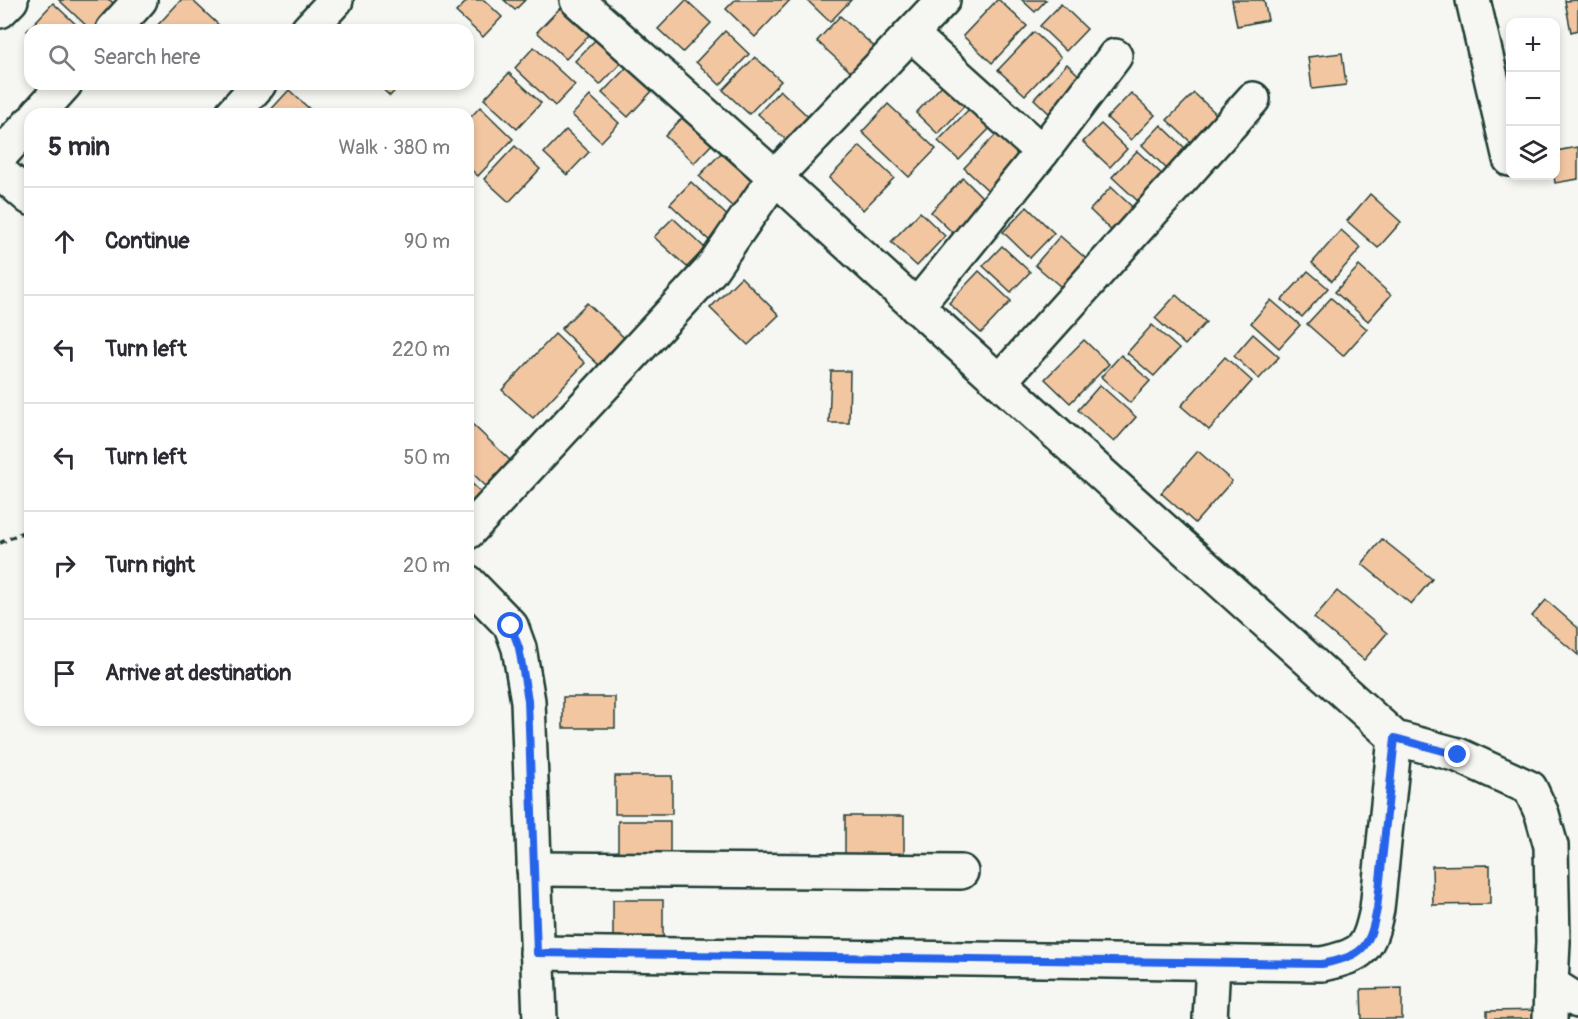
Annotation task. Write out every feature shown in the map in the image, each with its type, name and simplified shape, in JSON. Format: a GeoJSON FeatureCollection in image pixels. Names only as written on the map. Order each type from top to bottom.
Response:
{"type":"FeatureCollection","features":[{"type":"Feature","properties":{"kind":"street"},"geometry":{"type":"LineString","coordinates":[[0,11],[11,0]]}},
{"type":"Feature","properties":{"kind":"street"},"geometry":{"type":"LineString","coordinates":[[118,24],[140,0]]}},
{"type":"Feature","properties":{"kind":"street"},"geometry":{"type":"LineString","coordinates":[[314,24],[336,0]]}},
{"type":"Feature","properties":{"kind":"street"},"geometry":{"type":"LineString","coordinates":[[578,0],[1395,738],[1458,755],[1530,788],[1542,814],[1551,846],[1550,1019]]}},
{"type":"Feature","properties":{"kind":"street"},"geometry":{"type":"LineString","coordinates":[[474,526],[710,271],[775,177],[943,0]]}},
{"type":"Feature","properties":{"kind":"street"},"geometry":{"type":"LineString","coordinates":[[1473,0],[1506,139]]}},
{"type":"Feature","properties":{"kind":"street"},"geometry":{"type":"LineString","coordinates":[[911,34],[1042,152]]}},
{"type":"Feature","properties":{"kind":"street"},"geometry":{"type":"LineString","coordinates":[[916,307],[1042,152],[1115,56]]}},
{"type":"Feature","properties":{"kind":"street"},"geometry":{"type":"LineString","coordinates":[[43,108],[60,90]]}},
{"type":"Feature","properties":{"kind":"street"},"geometry":{"type":"LineString","coordinates":[[237,108],[254,90]]}},
{"type":"Feature","properties":{"kind":"street"},"geometry":{"type":"LineString","coordinates":[[1000,381],[1253,99]]}},
{"type":"Feature","properties":{"kind":"street"},"geometry":{"type":"LineString","coordinates":[[0,156],[24,130]]}},
{"type":"Feature","properties":{"kind":"street"},"geometry":{"type":"LineString","coordinates":[[0,172],[24,193]]}},
{"type":"Feature","properties":{"kind":"street"},"geometry":{"type":"LineString","coordinates":[[474,588],[511,626],[519,648],[528,700],[540,1019]]}},
{"type":"Feature","properties":{"kind":"street"},"geometry":{"type":"LineString","coordinates":[[537,953],[1322,964],[1340,960],[1365,947],[1371,936],[1377,909],[1395,738]]}},
{"type":"Feature","properties":{"kind":"street"},"geometry":{"type":"LineString","coordinates":[[534,869],[961,872]]}},
{"type":"Feature","properties":{"kind":"street"},"geometry":{"type":"LineString","coordinates":[[1210,1019],[1213,963]]}},
{"type":"Feature","properties":{"kind":"street"},"geometry":{"type":"LineString","coordinates":[[1551,984],[1578,1001]]}},
{"type":"Feature","properties":{"kind":"path"},"geometry":{"type":"LineString","coordinates":[[0,543],[24,532]]}},
{"type":"Feature","properties":{"kind":"building"},"geometry":{"type":"Polygon","coordinates":[[[59,0],[110,0],[119,9],[105,24],[85,24],[59,0]]]}},
{"type":"Feature","properties":{"kind":"building"},"geometry":{"type":"Polygon","coordinates":[[[181,0],[192,0],[218,24],[159,24],[181,0]]]}},
{"type":"Feature","properties":{"kind":"building"},"geometry":{"type":"Polygon","coordinates":[[[468,0],[484,0],[502,17],[483,37],[474,29],[474,24],[469,24],[456,12],[468,0]]]}},
{"type":"Feature","properties":{"kind":"building"},"geometry":{"type":"Polygon","coordinates":[[[504,0],[525,0],[515,10],[504,0]]]}},
{"type":"Feature","properties":{"kind":"building"},"geometry":{"type":"Polygon","coordinates":[[[686,0],[711,23],[683,52],[658,29],[686,0]]]}},
{"type":"Feature","properties":{"kind":"building"},"geometry":{"type":"Polygon","coordinates":[[[735,0],[790,0],[755,37],[726,9],[735,0]]]}},
{"type":"Feature","properties":{"kind":"building"},"geometry":{"type":"Polygon","coordinates":[[[807,0],[851,0],[830,22],[807,0]]]}},
{"type":"Feature","properties":{"kind":"building"},"geometry":{"type":"Polygon","coordinates":[[[997,0],[1027,26],[992,63],[963,36],[997,0]]]}},
{"type":"Feature","properties":{"kind":"building"},"geometry":{"type":"Polygon","coordinates":[[[1022,0],[1046,0],[1035,12],[1022,0]]]}},
{"type":"Feature","properties":{"kind":"building"},"geometry":{"type":"Polygon","coordinates":[[[1232,0],[1264,0],[1268,20],[1237,26],[1232,0]]]}},
{"type":"Feature","properties":{"kind":"building"},"geometry":{"type":"Polygon","coordinates":[[[1578,0],[1578,30],[1571,32],[1565,1],[1578,0]]]}},
{"type":"Feature","properties":{"kind":"building"},"geometry":{"type":"Polygon","coordinates":[[[53,3],[76,24],[34,24],[53,3]]]}},
{"type":"Feature","properties":{"kind":"building"},"geometry":{"type":"Polygon","coordinates":[[[564,4],[593,31],[566,59],[537,32],[564,4]]]}},
{"type":"Feature","properties":{"kind":"building"},"geometry":{"type":"Polygon","coordinates":[[[1061,4],[1087,29],[1066,51],[1040,26],[1061,4]]]}},
{"type":"Feature","properties":{"kind":"building"},"geometry":{"type":"Polygon","coordinates":[[[840,16],[879,51],[855,76],[817,41],[840,16]]]}},
{"type":"Feature","properties":{"kind":"building"},"geometry":{"type":"Polygon","coordinates":[[[725,31],[749,54],[720,85],[696,62],[725,31]]]}},
{"type":"Feature","properties":{"kind":"building"},"geometry":{"type":"Polygon","coordinates":[[[1034,32],[1061,57],[1025,95],[998,70],[1034,32]]]}},
{"type":"Feature","properties":{"kind":"building"},"geometry":{"type":"Polygon","coordinates":[[[600,35],[625,59],[600,85],[575,61],[600,35]]]}},
{"type":"Feature","properties":{"kind":"building"},"geometry":{"type":"Polygon","coordinates":[[[534,47],[575,85],[555,106],[515,68],[534,47]]]}},
{"type":"Feature","properties":{"kind":"building"},"geometry":{"type":"Polygon","coordinates":[[[1342,53],[1346,85],[1312,89],[1308,57],[1342,53]]]}},
{"type":"Feature","properties":{"kind":"building"},"geometry":{"type":"Polygon","coordinates":[[[755,57],[781,81],[749,114],[723,90],[755,57]]]}},
{"type":"Feature","properties":{"kind":"building"},"geometry":{"type":"Polygon","coordinates":[[[1067,64],[1087,83],[1054,118],[1034,99],[1067,64]]]}},
{"type":"Feature","properties":{"kind":"building"},"geometry":{"type":"Polygon","coordinates":[[[627,67],[653,90],[628,117],[602,93],[627,67]]]}},
{"type":"Feature","properties":{"kind":"building"},"geometry":{"type":"Polygon","coordinates":[[[509,73],[541,103],[517,129],[484,99],[509,73]]]}},
{"type":"Feature","properties":{"kind":"building"},"geometry":{"type":"Polygon","coordinates":[[[946,81],[968,102],[938,134],[916,113],[946,81]]]}},
{"type":"Feature","properties":{"kind":"building"},"geometry":{"type":"Polygon","coordinates":[[[289,90],[308,108],[272,108],[289,90]]]}},
{"type":"Feature","properties":{"kind":"building"},"geometry":{"type":"Polygon","coordinates":[[[384,90],[396,90],[390,96],[384,90]]]}},
{"type":"Feature","properties":{"kind":"building"},"geometry":{"type":"Polygon","coordinates":[[[780,90],[817,125],[795,148],[758,114],[780,90]]]}},
{"type":"Feature","properties":{"kind":"building"},"geometry":{"type":"Polygon","coordinates":[[[1131,93],[1155,115],[1131,140],[1107,118],[1131,93]]]}},
{"type":"Feature","properties":{"kind":"building"},"geometry":{"type":"Polygon","coordinates":[[[1194,93],[1222,119],[1196,147],[1167,120],[1194,93]]]}},
{"type":"Feature","properties":{"kind":"building"},"geometry":{"type":"Polygon","coordinates":[[[590,96],[619,123],[601,142],[572,115],[590,96]]]}},
{"type":"Feature","properties":{"kind":"building"},"geometry":{"type":"Polygon","coordinates":[[[888,104],[936,149],[909,177],[862,132],[888,104]]]}},
{"type":"Feature","properties":{"kind":"building"},"geometry":{"type":"Polygon","coordinates":[[[974,104],[995,123],[959,160],[938,141],[974,104]]]}},
{"type":"Feature","properties":{"kind":"building"},"geometry":{"type":"Polygon","coordinates":[[[480,107],[513,139],[478,176],[474,172],[474,114],[480,107]]]}},
{"type":"Feature","properties":{"kind":"building"},"geometry":{"type":"Polygon","coordinates":[[[683,117],[712,144],[694,163],[665,136],[683,117]]]}},
{"type":"Feature","properties":{"kind":"building"},"geometry":{"type":"Polygon","coordinates":[[[1007,123],[1037,151],[994,196],[964,168],[1007,123]]]}},
{"type":"Feature","properties":{"kind":"building"},"geometry":{"type":"Polygon","coordinates":[[[1101,124],[1127,149],[1110,167],[1083,142],[1101,124]]]}},
{"type":"Feature","properties":{"kind":"building"},"geometry":{"type":"Polygon","coordinates":[[[1161,125],[1187,150],[1168,170],[1142,145],[1161,125]]]}},
{"type":"Feature","properties":{"kind":"building"},"geometry":{"type":"Polygon","coordinates":[[[566,130],[589,152],[567,175],[544,153],[566,130]]]}},
{"type":"Feature","properties":{"kind":"building"},"geometry":{"type":"Polygon","coordinates":[[[515,146],[540,169],[509,202],[484,179],[515,146]]]}},
{"type":"Feature","properties":{"kind":"building"},"geometry":{"type":"Polygon","coordinates":[[[860,146],[894,178],[863,210],[829,178],[860,146]]]}},
{"type":"Feature","properties":{"kind":"building"},"geometry":{"type":"Polygon","coordinates":[[[1578,147],[1578,179],[1555,183],[1555,180],[1560,180],[1560,150],[1578,147]]]}},
{"type":"Feature","properties":{"kind":"building"},"geometry":{"type":"Polygon","coordinates":[[[725,149],[760,181],[734,208],[699,176],[725,149]]]}},
{"type":"Feature","properties":{"kind":"building"},"geometry":{"type":"Polygon","coordinates":[[[1137,151],[1165,177],[1140,203],[1112,177],[1137,151]]]}},
{"type":"Feature","properties":{"kind":"building"},"geometry":{"type":"Polygon","coordinates":[[[963,178],[987,202],[955,235],[931,212],[963,178]]]}},
{"type":"Feature","properties":{"kind":"building"},"geometry":{"type":"Polygon","coordinates":[[[691,182],[733,221],[712,243],[670,204],[691,182]]]}},
{"type":"Feature","properties":{"kind":"building"},"geometry":{"type":"Polygon","coordinates":[[[1111,187],[1142,216],[1120,239],[1090,210],[1111,187]]]}},
{"type":"Feature","properties":{"kind":"building"},"geometry":{"type":"Polygon","coordinates":[[[1370,194],[1401,222],[1378,248],[1347,221],[1370,194]]]}},
{"type":"Feature","properties":{"kind":"building"},"geometry":{"type":"Polygon","coordinates":[[[1027,207],[1054,233],[1030,258],[1003,232],[1027,207]]]}},
{"type":"Feature","properties":{"kind":"building"},"geometry":{"type":"Polygon","coordinates":[[[920,212],[945,236],[917,266],[891,242],[920,212]]]}},
{"type":"Feature","properties":{"kind":"building"},"geometry":{"type":"Polygon","coordinates":[[[673,218],[705,248],[687,267],[654,237],[673,218]]]}},
{"type":"Feature","properties":{"kind":"building"},"geometry":{"type":"Polygon","coordinates":[[[1341,230],[1361,248],[1332,281],[1312,263],[1341,230]]]}},
{"type":"Feature","properties":{"kind":"building"},"geometry":{"type":"Polygon","coordinates":[[[1060,236],[1098,269],[1073,297],[1035,265],[1060,236]]]}},
{"type":"Feature","properties":{"kind":"building"},"geometry":{"type":"Polygon","coordinates":[[[1002,246],[1030,272],[1011,292],[983,266],[1002,246]]]}},
{"type":"Feature","properties":{"kind":"building"},"geometry":{"type":"Polygon","coordinates":[[[1359,266],[1391,295],[1368,321],[1335,292],[1359,266]]]}},
{"type":"Feature","properties":{"kind":"building"},"geometry":{"type":"Polygon","coordinates":[[[979,271],[1011,301],[981,333],[949,303],[979,271]]]}},
{"type":"Feature","properties":{"kind":"building"},"geometry":{"type":"Polygon","coordinates":[[[1308,271],[1328,288],[1302,317],[1282,300],[1308,271]]]}},
{"type":"Feature","properties":{"kind":"building"},"geometry":{"type":"Polygon","coordinates":[[[741,277],[779,315],[748,345],[710,308],[741,277]]]}},
{"type":"Feature","properties":{"kind":"building"},"geometry":{"type":"Polygon","coordinates":[[[1176,295],[1206,322],[1185,345],[1155,318],[1176,295]]]}},
{"type":"Feature","properties":{"kind":"building"},"geometry":{"type":"Polygon","coordinates":[[[1331,298],[1367,329],[1343,356],[1307,324],[1331,298]]]}},
{"type":"Feature","properties":{"kind":"building"},"geometry":{"type":"Polygon","coordinates":[[[1271,300],[1300,325],[1279,348],[1251,323],[1271,300]]]}},
{"type":"Feature","properties":{"kind":"building"},"geometry":{"type":"Polygon","coordinates":[[[587,303],[632,345],[606,372],[561,329],[587,303]]]}},
{"type":"Feature","properties":{"kind":"building"},"geometry":{"type":"Polygon","coordinates":[[[1152,325],[1179,349],[1154,376],[1127,353],[1152,325]]]}},
{"type":"Feature","properties":{"kind":"building"},"geometry":{"type":"Polygon","coordinates":[[[555,334],[585,363],[533,418],[502,390],[555,334]]]}},
{"type":"Feature","properties":{"kind":"building"},"geometry":{"type":"Polygon","coordinates":[[[1253,334],[1279,357],[1259,379],[1234,356],[1253,334]]]}},
{"type":"Feature","properties":{"kind":"building"},"geometry":{"type":"Polygon","coordinates":[[[1084,340],[1109,364],[1070,403],[1045,379],[1084,340]]]}},
{"type":"Feature","properties":{"kind":"building"},"geometry":{"type":"Polygon","coordinates":[[[1121,355],[1150,381],[1130,403],[1101,377],[1121,355]]]}},
{"type":"Feature","properties":{"kind":"building"},"geometry":{"type":"Polygon","coordinates":[[[1225,357],[1252,381],[1209,430],[1181,406],[1225,357]]]}},
{"type":"Feature","properties":{"kind":"building"},"geometry":{"type":"Polygon","coordinates":[[[831,371],[850,371],[849,423],[829,423],[831,371]]]}},
{"type":"Feature","properties":{"kind":"building"},"geometry":{"type":"Polygon","coordinates":[[[1100,385],[1136,417],[1114,442],[1078,410],[1100,385]]]}},
{"type":"Feature","properties":{"kind":"building"},"geometry":{"type":"Polygon","coordinates":[[[474,426],[515,465],[491,491],[474,475],[474,426]]]}},
{"type":"Feature","properties":{"kind":"building"},"geometry":{"type":"Polygon","coordinates":[[[1198,451],[1232,481],[1195,523],[1161,493],[1198,451]]]}},
{"type":"Feature","properties":{"kind":"building"},"geometry":{"type":"Polygon","coordinates":[[[474,486],[484,495],[474,506],[474,486]]]}},
{"type":"Feature","properties":{"kind":"building"},"geometry":{"type":"Polygon","coordinates":[[[1382,539],[1432,579],[1411,604],[1362,564],[1382,539]]]}},
{"type":"Feature","properties":{"kind":"building"},"geometry":{"type":"Polygon","coordinates":[[[1337,591],[1387,633],[1364,660],[1314,618],[1337,591]]]}},
{"type":"Feature","properties":{"kind":"building"},"geometry":{"type":"Polygon","coordinates":[[[1546,600],[1578,628],[1578,655],[1532,616],[1546,600]]]}},
{"type":"Feature","properties":{"kind":"building"},"geometry":{"type":"Polygon","coordinates":[[[563,697],[615,697],[615,728],[563,728],[563,697]]]}},
{"type":"Feature","properties":{"kind":"building"},"geometry":{"type":"Polygon","coordinates":[[[615,776],[672,776],[672,814],[615,814],[615,776]]]}},
{"type":"Feature","properties":{"kind":"building"},"geometry":{"type":"Polygon","coordinates":[[[845,816],[904,816],[904,856],[845,856],[845,816]]]}},
{"type":"Feature","properties":{"kind":"building"},"geometry":{"type":"Polygon","coordinates":[[[618,821],[670,821],[670,853],[618,853],[618,821]]]}},
{"type":"Feature","properties":{"kind":"building"},"geometry":{"type":"Polygon","coordinates":[[[1490,865],[1490,904],[1433,905],[1432,866],[1490,865]]]}},
{"type":"Feature","properties":{"kind":"building"},"geometry":{"type":"Polygon","coordinates":[[[613,900],[663,900],[663,940],[613,940],[613,900]]]}},
{"type":"Feature","properties":{"kind":"building"},"geometry":{"type":"Polygon","coordinates":[[[1402,988],[1402,1019],[1362,1019],[1361,989],[1402,988]]]}},
{"type":"Feature","properties":{"kind":"building"},"geometry":{"type":"Polygon","coordinates":[[[1544,1010],[1544,1019],[1487,1019],[1487,1011],[1544,1010]]]}},
{"type":"Feature","properties":{"kind":"route"},"geometry":{"type":"LineString","coordinates":[[511,626],[519,648],[528,700],[537,953],[1322,964],[1340,960],[1365,947],[1371,936],[1377,909],[1395,738],[1458,755]]}}]}
